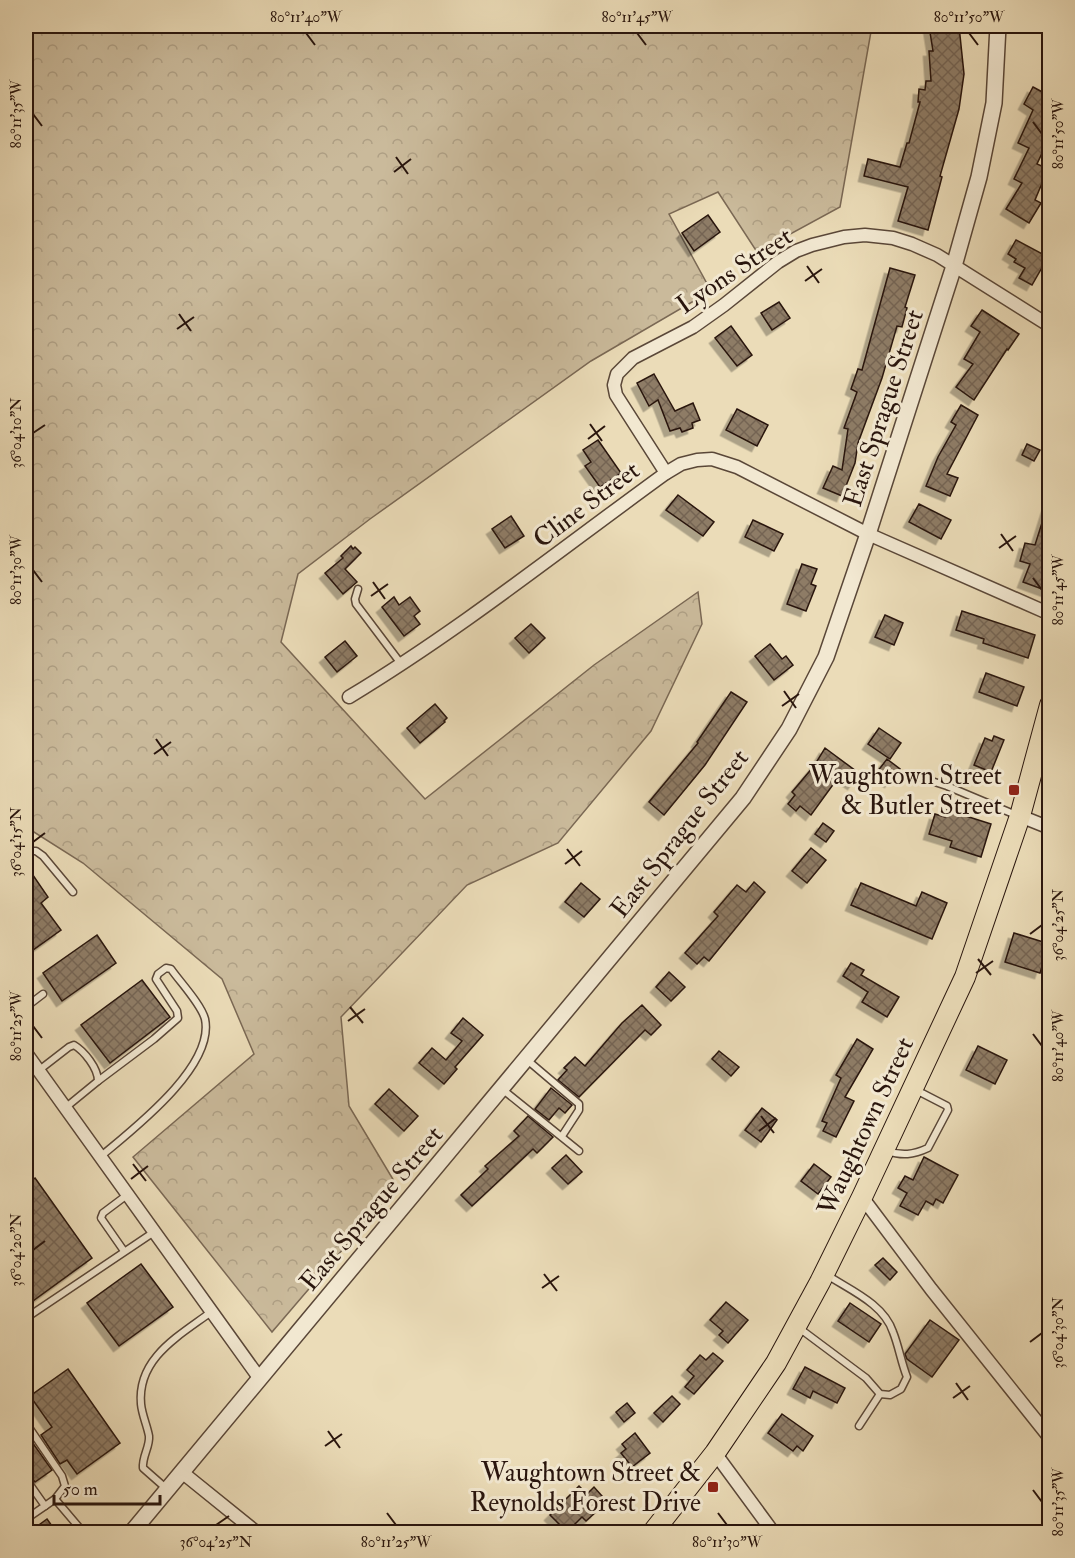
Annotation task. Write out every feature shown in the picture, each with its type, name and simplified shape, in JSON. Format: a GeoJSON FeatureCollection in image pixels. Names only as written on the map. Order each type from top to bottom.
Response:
{"type":"FeatureCollection","features":[{"type":"Feature","properties":{"kind":"main road","name":"Waughtown Street"},"geometry":{"type":"LineString","coordinates":[[653,1533],[715,1453],[776,1363],[825,1273],[862,1197],[965,977],[1020,816],[1050,705]]}},
{"type":"Feature","properties":{"kind":"street","name":"East Sprague Street"},"geometry":{"type":"LineString","coordinates":[[133,1532],[743,798],[789,729],[826,657],[954,266],[979,177],[994,104],[998,26]]}},
{"type":"Feature","properties":{"kind":"street","name":"Lyons Street"},"geometry":{"type":"LineString","coordinates":[[666,473],[616,395],[614,385],[617,374],[633,358],[693,327],[778,262],[812,244],[856,236],[893,238],[912,244],[937,255],[1050,326]]}},
{"type":"Feature","properties":{"kind":"street","name":"Cline Street"},"geometry":{"type":"LineString","coordinates":[[349,698],[402,665],[560,553],[666,473],[681,464],[712,459],[737,467],[868,534],[1050,614]]}},
{"type":"Feature","properties":{"kind":"street"},"geometry":{"type":"LineString","coordinates":[[1020,816],[1050,828]]}},
{"type":"Feature","properties":{"kind":"street"},"geometry":{"type":"LineString","coordinates":[[26,1053],[260,1379]]}},
{"type":"Feature","properties":{"kind":"street"},"geometry":{"type":"LineString","coordinates":[[862,1197],[931,1289],[1050,1438]]}},
{"type":"Feature","properties":{"kind":"street"},"geometry":{"type":"LineString","coordinates":[[715,1453],[773,1533]]}},
{"type":"Feature","properties":{"kind":"street"},"geometry":{"type":"LineString","coordinates":[[183,1473],[256,1533]]}},
{"type":"Feature","properties":{"kind":"lane"},"geometry":{"type":"LineString","coordinates":[[358,589],[356,604],[402,665]]}},
{"type":"Feature","properties":{"kind":"lane"},"geometry":{"type":"LineString","coordinates":[[913,775],[947,786],[1020,816]]}},
{"type":"Feature","properties":{"kind":"lane"},"geometry":{"type":"LineString","coordinates":[[26,851],[36,851],[43,856],[73,892]]}},
{"type":"Feature","properties":{"kind":"lane"},"geometry":{"type":"LineString","coordinates":[[65,1108],[178,1018],[177,1011],[156,979],[158,974],[166,968],[171,969],[205,1018],[205,1031],[198,1056],[191,1071],[172,1092],[140,1124],[100,1157]]}},
{"type":"Feature","properties":{"kind":"lane"},"geometry":{"type":"LineString","coordinates":[[26,1006],[43,994]]}},
{"type":"Feature","properties":{"kind":"lane"},"geometry":{"type":"LineString","coordinates":[[38,1071],[74,1045],[81,1050],[96,1071],[98,1081]]}},
{"type":"Feature","properties":{"kind":"lane"},"geometry":{"type":"LineString","coordinates":[[526,1059],[579,1104],[579,1110],[562,1136]]}},
{"type":"Feature","properties":{"kind":"lane"},"geometry":{"type":"LineString","coordinates":[[884,1150],[899,1155],[928,1148],[948,1110],[947,1106],[913,1088]]}},
{"type":"Feature","properties":{"kind":"lane"},"geometry":{"type":"LineString","coordinates":[[502,1089],[579,1150]]}},
{"type":"Feature","properties":{"kind":"lane"},"geometry":{"type":"LineString","coordinates":[[124,1251],[101,1218],[103,1213],[127,1195]]}},
{"type":"Feature","properties":{"kind":"lane"},"geometry":{"type":"LineString","coordinates":[[26,1318],[154,1232]]}},
{"type":"Feature","properties":{"kind":"lane"},"geometry":{"type":"LineString","coordinates":[[796,1326],[866,1378],[880,1394],[890,1395],[901,1389],[907,1377],[893,1331],[885,1317],[874,1305],[825,1273]]}},
{"type":"Feature","properties":{"kind":"lane"},"geometry":{"type":"LineString","coordinates":[[168,1490],[144,1468],[143,1457],[149,1442],[141,1402],[142,1383],[154,1358],[212,1312]]}},
{"type":"Feature","properties":{"kind":"lane"},"geometry":{"type":"LineString","coordinates":[[859,1426],[880,1394]]}},
{"type":"Feature","properties":{"kind":"lane"},"geometry":{"type":"LineString","coordinates":[[26,1423],[62,1476],[65,1485],[55,1499],[26,1519]]}},
{"type":"Feature","properties":{"kind":"lane"},"geometry":{"type":"LineString","coordinates":[[26,1479],[45,1506]]}},
{"type":"Feature","properties":{"kind":"lane"},"geometry":{"type":"LineString","coordinates":[[55,1499],[83,1533]]}},
{"type":"Feature","properties":{"kind":"green space"},"geometry":{"type":"Polygon","coordinates":[[[26,26],[872,26],[840,207],[757,252],[718,192],[669,214],[711,291],[591,361],[370,519],[298,574],[281,642],[425,799],[594,665],[698,592],[702,624],[651,731],[558,843],[467,885],[341,1017],[349,1106],[397,1186],[272,1332],[133,1157],[254,1054],[222,979],[83,863],[26,827],[26,26]]]}},
{"type":"Feature","properties":{"kind":"building"},"geometry":{"type":"Polygon","coordinates":[[[929,26],[959,26],[964,74],[959,109],[928,230],[898,221],[908,187],[864,176],[868,159],[900,167],[920,102],[918,102],[919,89],[925,90],[926,81],[931,81],[929,51],[933,51],[929,26]]]}},
{"type":"Feature","properties":{"kind":"building"},"geometry":{"type":"Polygon","coordinates":[[[1033,87],[1050,96],[1050,136],[1037,164],[1048,169],[1035,200],[1041,203],[1029,223],[1006,209],[1022,183],[1014,179],[1029,148],[1018,143],[1033,110],[1024,104],[1033,87]]]}},
{"type":"Feature","properties":{"kind":"building"},"geometry":{"type":"Polygon","coordinates":[[[708,215],[720,232],[694,251],[682,233],[708,215]]]}},
{"type":"Feature","properties":{"kind":"building"},"geometry":{"type":"Polygon","coordinates":[[[1016,240],[1048,257],[1032,285],[1019,278],[1025,268],[1014,262],[1016,259],[1008,254],[1016,240]]]}},
{"type":"Feature","properties":{"kind":"building"},"geometry":{"type":"Polygon","coordinates":[[[890,268],[915,275],[905,307],[907,308],[902,327],[897,326],[882,378],[858,443],[855,463],[842,496],[823,488],[833,466],[842,470],[848,429],[844,428],[857,392],[851,389],[858,369],[862,370],[890,268]]]}},
{"type":"Feature","properties":{"kind":"building"},"geometry":{"type":"Polygon","coordinates":[[[779,302],[790,318],[772,330],[761,313],[779,302]]]}},
{"type":"Feature","properties":{"kind":"building"},"geometry":{"type":"Polygon","coordinates":[[[982,310],[1019,334],[974,400],[956,387],[973,364],[964,359],[980,332],[971,326],[982,310]]]}},
{"type":"Feature","properties":{"kind":"building"},"geometry":{"type":"Polygon","coordinates":[[[731,326],[752,355],[737,366],[715,338],[731,326]]]}},
{"type":"Feature","properties":{"kind":"building"},"geometry":{"type":"Polygon","coordinates":[[[654,374],[675,411],[693,403],[700,420],[692,423],[693,428],[682,432],[680,428],[670,431],[658,400],[649,406],[637,383],[654,374]]]}},
{"type":"Feature","properties":{"kind":"building"},"geometry":{"type":"Polygon","coordinates":[[[961,405],[978,415],[947,474],[958,478],[950,496],[926,486],[938,457],[956,425],[951,422],[961,405]]]}},
{"type":"Feature","properties":{"kind":"building"},"geometry":{"type":"Polygon","coordinates":[[[737,409],[768,425],[757,446],[726,430],[737,409]]]}},
{"type":"Feature","properties":{"kind":"building"},"geometry":{"type":"Polygon","coordinates":[[[598,440],[621,473],[600,487],[585,466],[591,462],[583,450],[598,440]]]}},
{"type":"Feature","properties":{"kind":"building"},"geometry":{"type":"Polygon","coordinates":[[[1027,444],[1040,450],[1034,461],[1022,455],[1027,444]]]}},
{"type":"Feature","properties":{"kind":"building"},"geometry":{"type":"Polygon","coordinates":[[[678,495],[714,522],[703,536],[666,510],[678,495]]]}},
{"type":"Feature","properties":{"kind":"building"},"geometry":{"type":"Polygon","coordinates":[[[919,504],[951,520],[941,539],[909,522],[919,504]]]}},
{"type":"Feature","properties":{"kind":"building"},"geometry":{"type":"Polygon","coordinates":[[[1047,507],[1050,508],[1050,592],[1023,582],[1030,564],[1020,561],[1025,543],[1035,545],[1047,507]]]}},
{"type":"Feature","properties":{"kind":"building"},"geometry":{"type":"Polygon","coordinates":[[[511,516],[524,536],[505,548],[492,529],[511,516]]]}},
{"type":"Feature","properties":{"kind":"building"},"geometry":{"type":"Polygon","coordinates":[[[753,520],[783,534],[774,551],[745,537],[753,520]]]}},
{"type":"Feature","properties":{"kind":"building"},"geometry":{"type":"Polygon","coordinates":[[[351,546],[361,553],[345,569],[357,582],[343,594],[325,573],[343,558],[341,556],[351,546]]]}},
{"type":"Feature","properties":{"kind":"building"},"geometry":{"type":"Polygon","coordinates":[[[802,564],[817,569],[811,584],[816,586],[806,611],[787,604],[802,564]]]}},
{"type":"Feature","properties":{"kind":"building"},"geometry":{"type":"Polygon","coordinates":[[[394,597],[399,605],[410,597],[420,611],[414,616],[420,624],[404,636],[382,607],[394,597]]]}},
{"type":"Feature","properties":{"kind":"building"},"geometry":{"type":"Polygon","coordinates":[[[962,611],[1035,635],[1028,658],[983,643],[984,639],[956,630],[962,611]]]}},
{"type":"Feature","properties":{"kind":"building"},"geometry":{"type":"Polygon","coordinates":[[[885,615],[903,623],[894,645],[875,637],[885,615]]]}},
{"type":"Feature","properties":{"kind":"building"},"geometry":{"type":"Polygon","coordinates":[[[531,624],[545,638],[529,653],[515,638],[531,624]]]}},
{"type":"Feature","properties":{"kind":"building"},"geometry":{"type":"Polygon","coordinates":[[[345,641],[357,656],[337,672],[325,657],[345,641]]]}},
{"type":"Feature","properties":{"kind":"building"},"geometry":{"type":"Polygon","coordinates":[[[770,644],[782,659],[786,656],[793,665],[774,680],[755,656],[770,644]]]}},
{"type":"Feature","properties":{"kind":"building"},"geometry":{"type":"Polygon","coordinates":[[[986,673],[1024,687],[1017,706],[979,692],[986,673]]]}},
{"type":"Feature","properties":{"kind":"building"},"geometry":{"type":"Polygon","coordinates":[[[731,692],[747,702],[705,765],[664,815],[649,802],[698,743],[731,692]]]}},
{"type":"Feature","properties":{"kind":"building"},"geometry":{"type":"Polygon","coordinates":[[[435,704],[447,718],[420,743],[407,728],[435,704]]]}},
{"type":"Feature","properties":{"kind":"building"},"geometry":{"type":"Polygon","coordinates":[[[879,728],[901,743],[890,759],[868,744],[879,728]]]}},
{"type":"Feature","properties":{"kind":"building"},"geometry":{"type":"Polygon","coordinates":[[[994,736],[1004,740],[991,772],[974,765],[985,738],[992,741],[994,736]]]}},
{"type":"Feature","properties":{"kind":"building"},"geometry":{"type":"Polygon","coordinates":[[[825,748],[860,774],[853,784],[840,775],[811,815],[800,806],[796,811],[788,804],[795,795],[792,792],[814,766],[825,748]]]}},
{"type":"Feature","properties":{"kind":"building"},"geometry":{"type":"Polygon","coordinates":[[[887,759],[900,769],[890,782],[877,772],[887,759]]]}},
{"type":"Feature","properties":{"kind":"building"},"geometry":{"type":"Polygon","coordinates":[[[947,810],[991,824],[981,857],[950,847],[952,841],[929,834],[935,814],[945,817],[947,810]]]}},
{"type":"Feature","properties":{"kind":"building"},"geometry":{"type":"Polygon","coordinates":[[[823,823],[834,831],[826,842],[815,834],[823,823]]]}},
{"type":"Feature","properties":{"kind":"building"},"geometry":{"type":"Polygon","coordinates":[[[811,848],[826,860],[807,883],[792,871],[811,848]]]}},
{"type":"Feature","properties":{"kind":"building"},"geometry":{"type":"Polygon","coordinates":[[[26,865],[48,897],[41,903],[61,930],[26,955],[26,865]]]}},
{"type":"Feature","properties":{"kind":"building"},"geometry":{"type":"Polygon","coordinates":[[[754,882],[765,892],[709,961],[704,957],[697,964],[685,953],[718,916],[714,912],[737,885],[746,892],[754,882]]]}},
{"type":"Feature","properties":{"kind":"building"},"geometry":{"type":"Polygon","coordinates":[[[581,883],[600,899],[584,917],[565,902],[581,883]]]}},
{"type":"Feature","properties":{"kind":"building"},"geometry":{"type":"Polygon","coordinates":[[[861,883],[916,906],[922,892],[947,903],[932,939],[851,905],[861,883]]]}},
{"type":"Feature","properties":{"kind":"building"},"geometry":{"type":"Polygon","coordinates":[[[1014,933],[1050,944],[1050,963],[1044,961],[1040,973],[1005,962],[1014,933]]]}},
{"type":"Feature","properties":{"kind":"building"},"geometry":{"type":"Polygon","coordinates":[[[97,935],[116,963],[62,1001],[43,973],[97,935]]]}},
{"type":"Feature","properties":{"kind":"building"},"geometry":{"type":"Polygon","coordinates":[[[851,963],[864,970],[861,975],[899,997],[887,1017],[862,1002],[868,992],[843,976],[851,963]]]}},
{"type":"Feature","properties":{"kind":"building"},"geometry":{"type":"Polygon","coordinates":[[[669,972],[685,987],[671,1001],[656,987],[669,972]]]}},
{"type":"Feature","properties":{"kind":"building"},"geometry":{"type":"Polygon","coordinates":[[[142,980],[170,1017],[110,1063],[81,1025],[142,980]]]}},
{"type":"Feature","properties":{"kind":"building"},"geometry":{"type":"Polygon","coordinates":[[[642,1005],[661,1025],[651,1035],[645,1030],[579,1097],[558,1080],[567,1070],[564,1068],[575,1057],[585,1066],[622,1023],[642,1005]]]}},
{"type":"Feature","properties":{"kind":"building"},"geometry":{"type":"Polygon","coordinates":[[[463,1018],[483,1035],[455,1067],[457,1069],[444,1084],[419,1063],[432,1048],[446,1060],[462,1041],[451,1033],[463,1018]]]}},
{"type":"Feature","properties":{"kind":"building"},"geometry":{"type":"Polygon","coordinates":[[[857,1039],[873,1049],[845,1097],[854,1101],[836,1137],[823,1131],[827,1123],[822,1121],[841,1078],[836,1075],[857,1039]]]}},
{"type":"Feature","properties":{"kind":"building"},"geometry":{"type":"Polygon","coordinates":[[[978,1046],[1007,1060],[995,1084],[966,1070],[978,1046]]]}},
{"type":"Feature","properties":{"kind":"building"},"geometry":{"type":"Polygon","coordinates":[[[719,1051],[739,1067],[731,1076],[712,1059],[719,1051]]]}},
{"type":"Feature","properties":{"kind":"building"},"geometry":{"type":"Polygon","coordinates":[[[551,1088],[572,1105],[565,1113],[559,1108],[549,1120],[535,1109],[551,1088]]]}},
{"type":"Feature","properties":{"kind":"building"},"geometry":{"type":"Polygon","coordinates":[[[389,1089],[418,1116],[404,1131],[375,1104],[389,1089]]]}},
{"type":"Feature","properties":{"kind":"building"},"geometry":{"type":"Polygon","coordinates":[[[762,1108],[777,1120],[761,1142],[745,1130],[762,1108]]]}},
{"type":"Feature","properties":{"kind":"building"},"geometry":{"type":"Polygon","coordinates":[[[528,1116],[553,1137],[537,1153],[533,1149],[472,1206],[461,1195],[488,1169],[485,1166],[519,1136],[514,1131],[528,1116]]]}},
{"type":"Feature","properties":{"kind":"building"},"geometry":{"type":"Polygon","coordinates":[[[566,1155],[582,1172],[568,1184],[552,1168],[566,1155]]]}},
{"type":"Feature","properties":{"kind":"building"},"geometry":{"type":"Polygon","coordinates":[[[924,1157],[958,1175],[943,1203],[936,1199],[933,1205],[926,1201],[918,1215],[900,1206],[907,1193],[898,1188],[905,1176],[913,1180],[924,1157]]]}},
{"type":"Feature","properties":{"kind":"building"},"geometry":{"type":"Polygon","coordinates":[[[814,1164],[831,1177],[818,1194],[801,1181],[814,1164]]]}},
{"type":"Feature","properties":{"kind":"building"},"geometry":{"type":"Polygon","coordinates":[[[35,1178],[92,1258],[26,1306],[26,1185],[35,1178]]]}},
{"type":"Feature","properties":{"kind":"building"},"geometry":{"type":"Polygon","coordinates":[[[883,1258],[897,1272],[890,1280],[875,1265],[883,1258]]]}},
{"type":"Feature","properties":{"kind":"building"},"geometry":{"type":"Polygon","coordinates":[[[141,1264],[173,1307],[119,1346],[87,1303],[141,1264]]]}},
{"type":"Feature","properties":{"kind":"building"},"geometry":{"type":"Polygon","coordinates":[[[726,1302],[748,1320],[728,1343],[719,1335],[723,1331],[710,1320],[726,1302]]]}},
{"type":"Feature","properties":{"kind":"building"},"geometry":{"type":"Polygon","coordinates":[[[850,1303],[881,1324],[869,1342],[838,1321],[850,1303]]]}},
{"type":"Feature","properties":{"kind":"building"},"geometry":{"type":"Polygon","coordinates":[[[930,1320],[959,1340],[932,1377],[907,1359],[905,1354],[930,1320]]]}},
{"type":"Feature","properties":{"kind":"building"},"geometry":{"type":"Polygon","coordinates":[[[713,1353],[723,1361],[694,1394],[685,1387],[694,1376],[687,1370],[700,1355],[706,1360],[713,1353]]]}},
{"type":"Feature","properties":{"kind":"building"},"geometry":{"type":"Polygon","coordinates":[[[805,1367],[845,1388],[837,1403],[813,1391],[810,1398],[793,1389],[805,1367]]]}},
{"type":"Feature","properties":{"kind":"building"},"geometry":{"type":"Polygon","coordinates":[[[68,1369],[120,1443],[77,1474],[67,1460],[60,1464],[41,1435],[52,1427],[30,1396],[68,1369]]]}},
{"type":"Feature","properties":{"kind":"building"},"geometry":{"type":"Polygon","coordinates":[[[672,1396],[680,1404],[663,1422],[654,1413],[672,1396]]]}},
{"type":"Feature","properties":{"kind":"building"},"geometry":{"type":"Polygon","coordinates":[[[627,1403],[635,1413],[624,1422],[616,1412],[627,1403]]]}},
{"type":"Feature","properties":{"kind":"building"},"geometry":{"type":"Polygon","coordinates":[[[782,1414],[813,1436],[803,1451],[797,1446],[793,1451],[768,1433],[782,1414]]]}},
{"type":"Feature","properties":{"kind":"building"},"geometry":{"type":"Polygon","coordinates":[[[635,1433],[650,1453],[632,1467],[621,1453],[626,1449],[622,1444],[635,1433]]]}},
{"type":"Feature","properties":{"kind":"building"},"geometry":{"type":"Polygon","coordinates":[[[32,1442],[52,1470],[35,1482],[26,1474],[26,1446],[32,1442]]]}},
{"type":"Feature","properties":{"kind":"building"},"geometry":{"type":"Polygon","coordinates":[[[579,1486],[587,1494],[594,1487],[602,1496],[591,1507],[596,1512],[586,1521],[582,1517],[567,1532],[550,1515],[579,1486]]]}},
{"type":"Feature","properties":{"kind":"building"},"geometry":{"type":"Polygon","coordinates":[[[47,1519],[57,1533],[28,1533],[47,1519]]]}},
{"type":"Feature","properties":{"kind":"place","name":"Waughtown Street & Butler Street"},"geometry":{"type":"Point","coordinates":[1014,790]}},
{"type":"Feature","properties":{"kind":"place","name":"Waughtown Street & Reynolds Forest Drive"},"geometry":{"type":"Point","coordinates":[713,1487]}}]}
